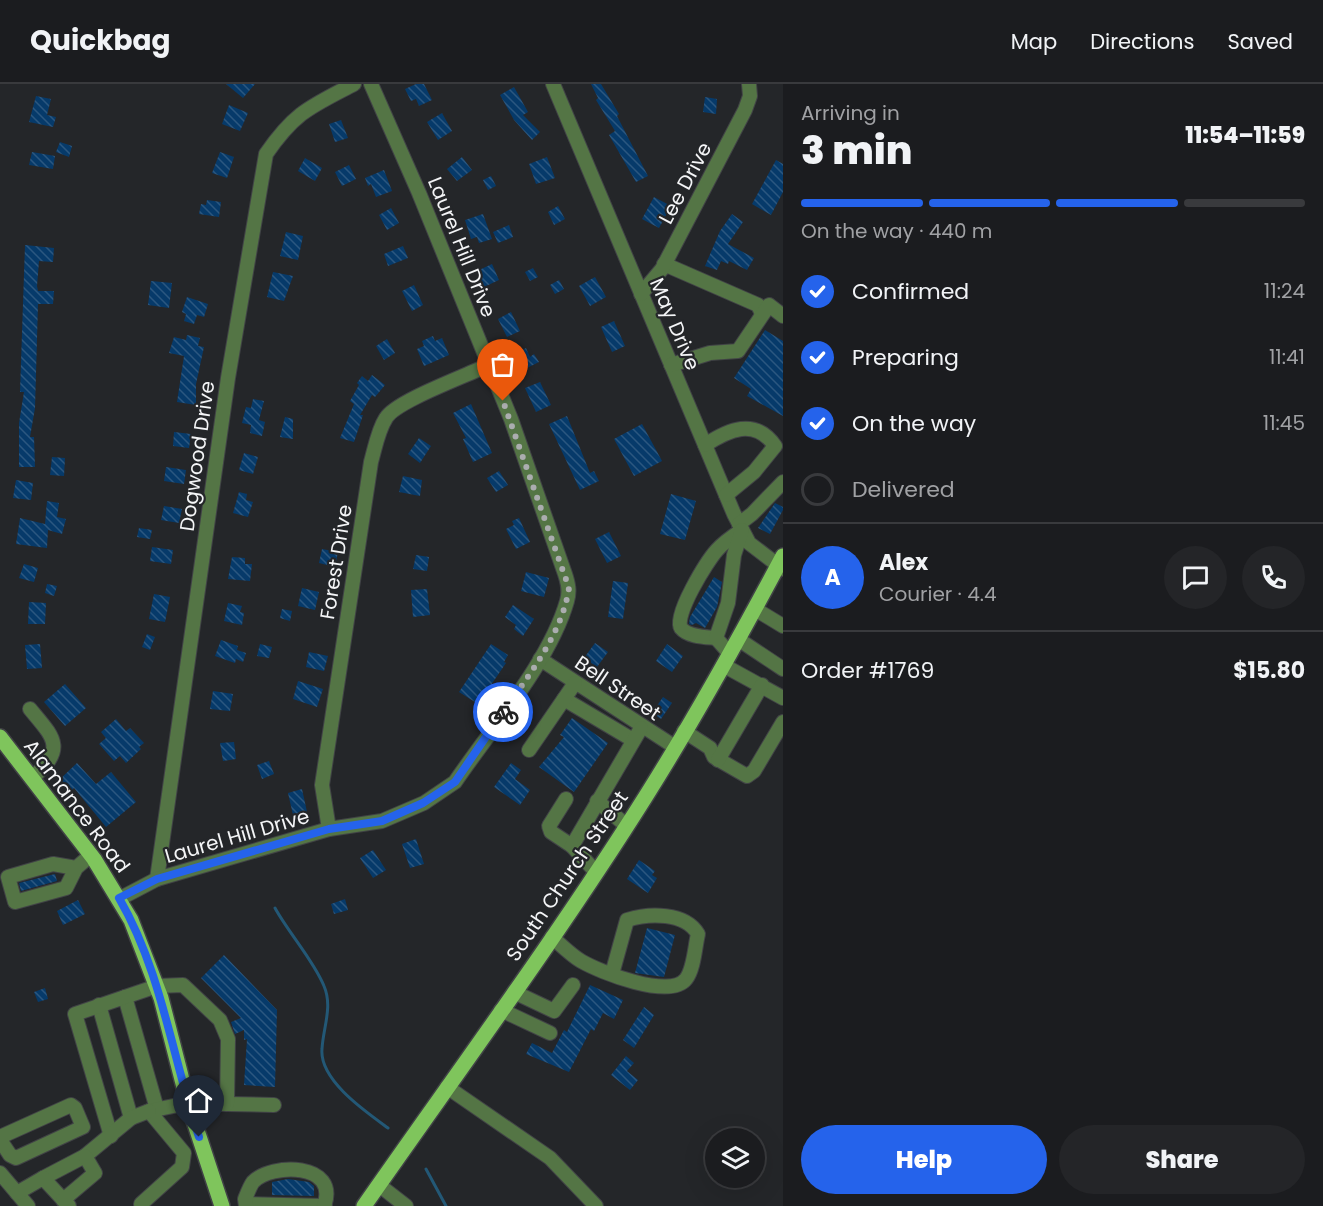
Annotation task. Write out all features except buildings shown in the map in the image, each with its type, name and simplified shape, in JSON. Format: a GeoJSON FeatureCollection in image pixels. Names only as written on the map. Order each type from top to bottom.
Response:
{"type":"FeatureCollection","features":[{"type":"Feature","properties":{"kind":"main road","name":"South Church Street"},"geometry":{"type":"LineString","coordinates":[[364,1206],[627,826],[781,563]]}},
{"type":"Feature","properties":{"kind":"main road","name":"Alamance Road"},"geometry":{"type":"LineString","coordinates":[[0,737],[91,855],[119,898],[135,929],[157,986],[188,1103],[221,1202]]}},
{"type":"Feature","properties":{"kind":"street","name":"Dogwood Drive"},"geometry":{"type":"LineString","coordinates":[[157,879],[228,378],[266,154],[284,129],[301,112],[354,84]]}},
{"type":"Feature","properties":{"kind":"street","name":"Laurel Hill Drive"},"geometry":{"type":"LineString","coordinates":[[119,898],[157,879],[329,829],[382,821],[443,792],[455,782],[540,659],[567,601],[569,588],[511,418],[420,193],[371,84]]}},
{"type":"Feature","properties":{"kind":"street","name":"May Drive"},"geometry":{"type":"LineString","coordinates":[[553,84],[740,527],[749,543],[781,563]]}},
{"type":"Feature","properties":{"kind":"street","name":"Lee Drive"},"geometry":{"type":"LineString","coordinates":[[641,294],[664,264],[746,110],[750,96],[749,84]]}},
{"type":"Feature","properties":{"kind":"street"},"geometry":{"type":"LineString","coordinates":[[664,264],[758,305],[762,314]]}},
{"type":"Feature","properties":{"kind":"street"},"geometry":{"type":"LineString","coordinates":[[671,365],[710,353],[738,351],[769,305],[783,316]]}},
{"type":"Feature","properties":{"kind":"street","name":"Forest Drive"},"geometry":{"type":"LineString","coordinates":[[329,829],[322,784],[371,462],[381,428],[386,417],[403,402],[488,365]]}},
{"type":"Feature","properties":{"kind":"street"},"geometry":{"type":"LineString","coordinates":[[705,445],[740,428],[753,428],[762,433],[774,446],[754,471],[726,495]]}},
{"type":"Feature","properties":{"kind":"street"},"geometry":{"type":"LineString","coordinates":[[716,638],[688,634],[682,630],[679,624],[682,608],[714,553],[783,482]]}},
{"type":"Feature","properties":{"kind":"street"},"geometry":{"type":"LineString","coordinates":[[740,527],[728,603],[716,638],[726,659],[783,699]]}},
{"type":"Feature","properties":{"kind":"street"},"geometry":{"type":"LineString","coordinates":[[755,609],[783,626]]}},
{"type":"Feature","properties":{"kind":"street"},"geometry":{"type":"LineString","coordinates":[[738,639],[783,669]]}},
{"type":"Feature","properties":{"kind":"street","name":"Bell Street"},"geometry":{"type":"LineString","coordinates":[[540,659],[641,728],[675,747]]}},
{"type":"Feature","properties":{"kind":"street"},"geometry":{"type":"LineString","coordinates":[[529,750],[575,683]]}},
{"type":"Feature","properties":{"kind":"street"},"geometry":{"type":"LineString","coordinates":[[718,760],[762,685]]}},
{"type":"Feature","properties":{"kind":"street"},"geometry":{"type":"LineString","coordinates":[[564,699],[633,740]]}},
{"type":"Feature","properties":{"kind":"street"},"geometry":{"type":"LineString","coordinates":[[30,709],[53,737],[54,748],[43,769],[32,778]]}},
{"type":"Feature","properties":{"kind":"street"},"geometry":{"type":"LineString","coordinates":[[684,731],[710,748],[718,760],[747,776],[754,771],[783,722]]}},
{"type":"Feature","properties":{"kind":"street"},"geometry":{"type":"LineString","coordinates":[[572,846],[641,728]]}},
{"type":"Feature","properties":{"kind":"street"},"geometry":{"type":"LineString","coordinates":[[566,799],[549,826],[551,832],[572,846],[574,851],[596,872]]}},
{"type":"Feature","properties":{"kind":"street"},"geometry":{"type":"LineString","coordinates":[[597,801],[627,826]]}},
{"type":"Feature","properties":{"kind":"street"},"geometry":{"type":"LineString","coordinates":[[76,868],[53,864],[8,877],[15,902],[66,888],[76,868],[91,855]]}},
{"type":"Feature","properties":{"kind":"street"},"geometry":{"type":"LineString","coordinates":[[552,937],[580,960],[612,974],[654,986],[677,986],[687,979],[699,934],[693,925],[686,921],[667,917],[638,917],[627,920],[612,974]]}},
{"type":"Feature","properties":{"kind":"street"},"geometry":{"type":"LineString","coordinates":[[111,1136],[75,1014],[157,986],[183,985],[220,1020],[228,1039],[227,1104]]}},
{"type":"Feature","properties":{"kind":"street"},"geometry":{"type":"LineString","coordinates":[[514,992],[554,1011],[573,985]]}},
{"type":"Feature","properties":{"kind":"street"},"geometry":{"type":"LineString","coordinates":[[125,997],[153,1110],[183,1153],[184,1160],[182,1167],[141,1204]]}},
{"type":"Feature","properties":{"kind":"street"},"geometry":{"type":"LineString","coordinates":[[99,1005],[131,1118]]}},
{"type":"Feature","properties":{"kind":"street"},"geometry":{"type":"LineString","coordinates":[[501,1010],[550,1033]]}},
{"type":"Feature","properties":{"kind":"street"},"geometry":{"type":"LineString","coordinates":[[447,1087],[550,1158],[596,1206]]}},
{"type":"Feature","properties":{"kind":"street"},"geometry":{"type":"LineString","coordinates":[[17,1193],[85,1156],[131,1118],[153,1110],[188,1103],[274,1105]]}},
{"type":"Feature","properties":{"kind":"street"},"geometry":{"type":"LineString","coordinates":[[83,1127],[72,1105],[0,1138],[10,1155],[16,1158],[105,1117]]}},
{"type":"Feature","properties":{"kind":"street"},"geometry":{"type":"LineString","coordinates":[[43,1178],[66,1203],[95,1173],[85,1156]]}},
{"type":"Feature","properties":{"kind":"street"},"geometry":{"type":"LineString","coordinates":[[221,1202],[246,1203],[324,1206],[328,1195],[325,1182],[313,1173],[298,1170],[267,1174],[253,1182],[246,1203]]}},
{"type":"Feature","properties":{"kind":"street"},"geometry":{"type":"LineString","coordinates":[[0,1173],[28,1206]]}},
{"type":"Feature","properties":{"kind":"street"},"geometry":{"type":"LineString","coordinates":[[379,1185],[406,1206]]}},
{"type":"Feature","properties":{"kind":"waterway"},"geometry":{"type":"LineString","coordinates":[[275,908],[320,976],[327,994],[328,1010],[322,1049],[323,1061],[328,1072],[346,1094],[388,1128]]}},
{"type":"Feature","properties":{"kind":"waterway"},"geometry":{"type":"LineString","coordinates":[[426,1169],[446,1206]]}},
{"type":"Feature","properties":{"kind":"way so far"},"geometry":{"type":"LineString","coordinates":[[503,401],[511,418],[569,588],[567,601],[540,659],[503,712]]}},
{"type":"Feature","properties":{"kind":"route"},"geometry":{"type":"LineString","coordinates":[[199,1137],[161,998],[147,957],[119,898],[157,879],[329,829],[382,821],[423,803],[455,782],[503,712]]}}]}
